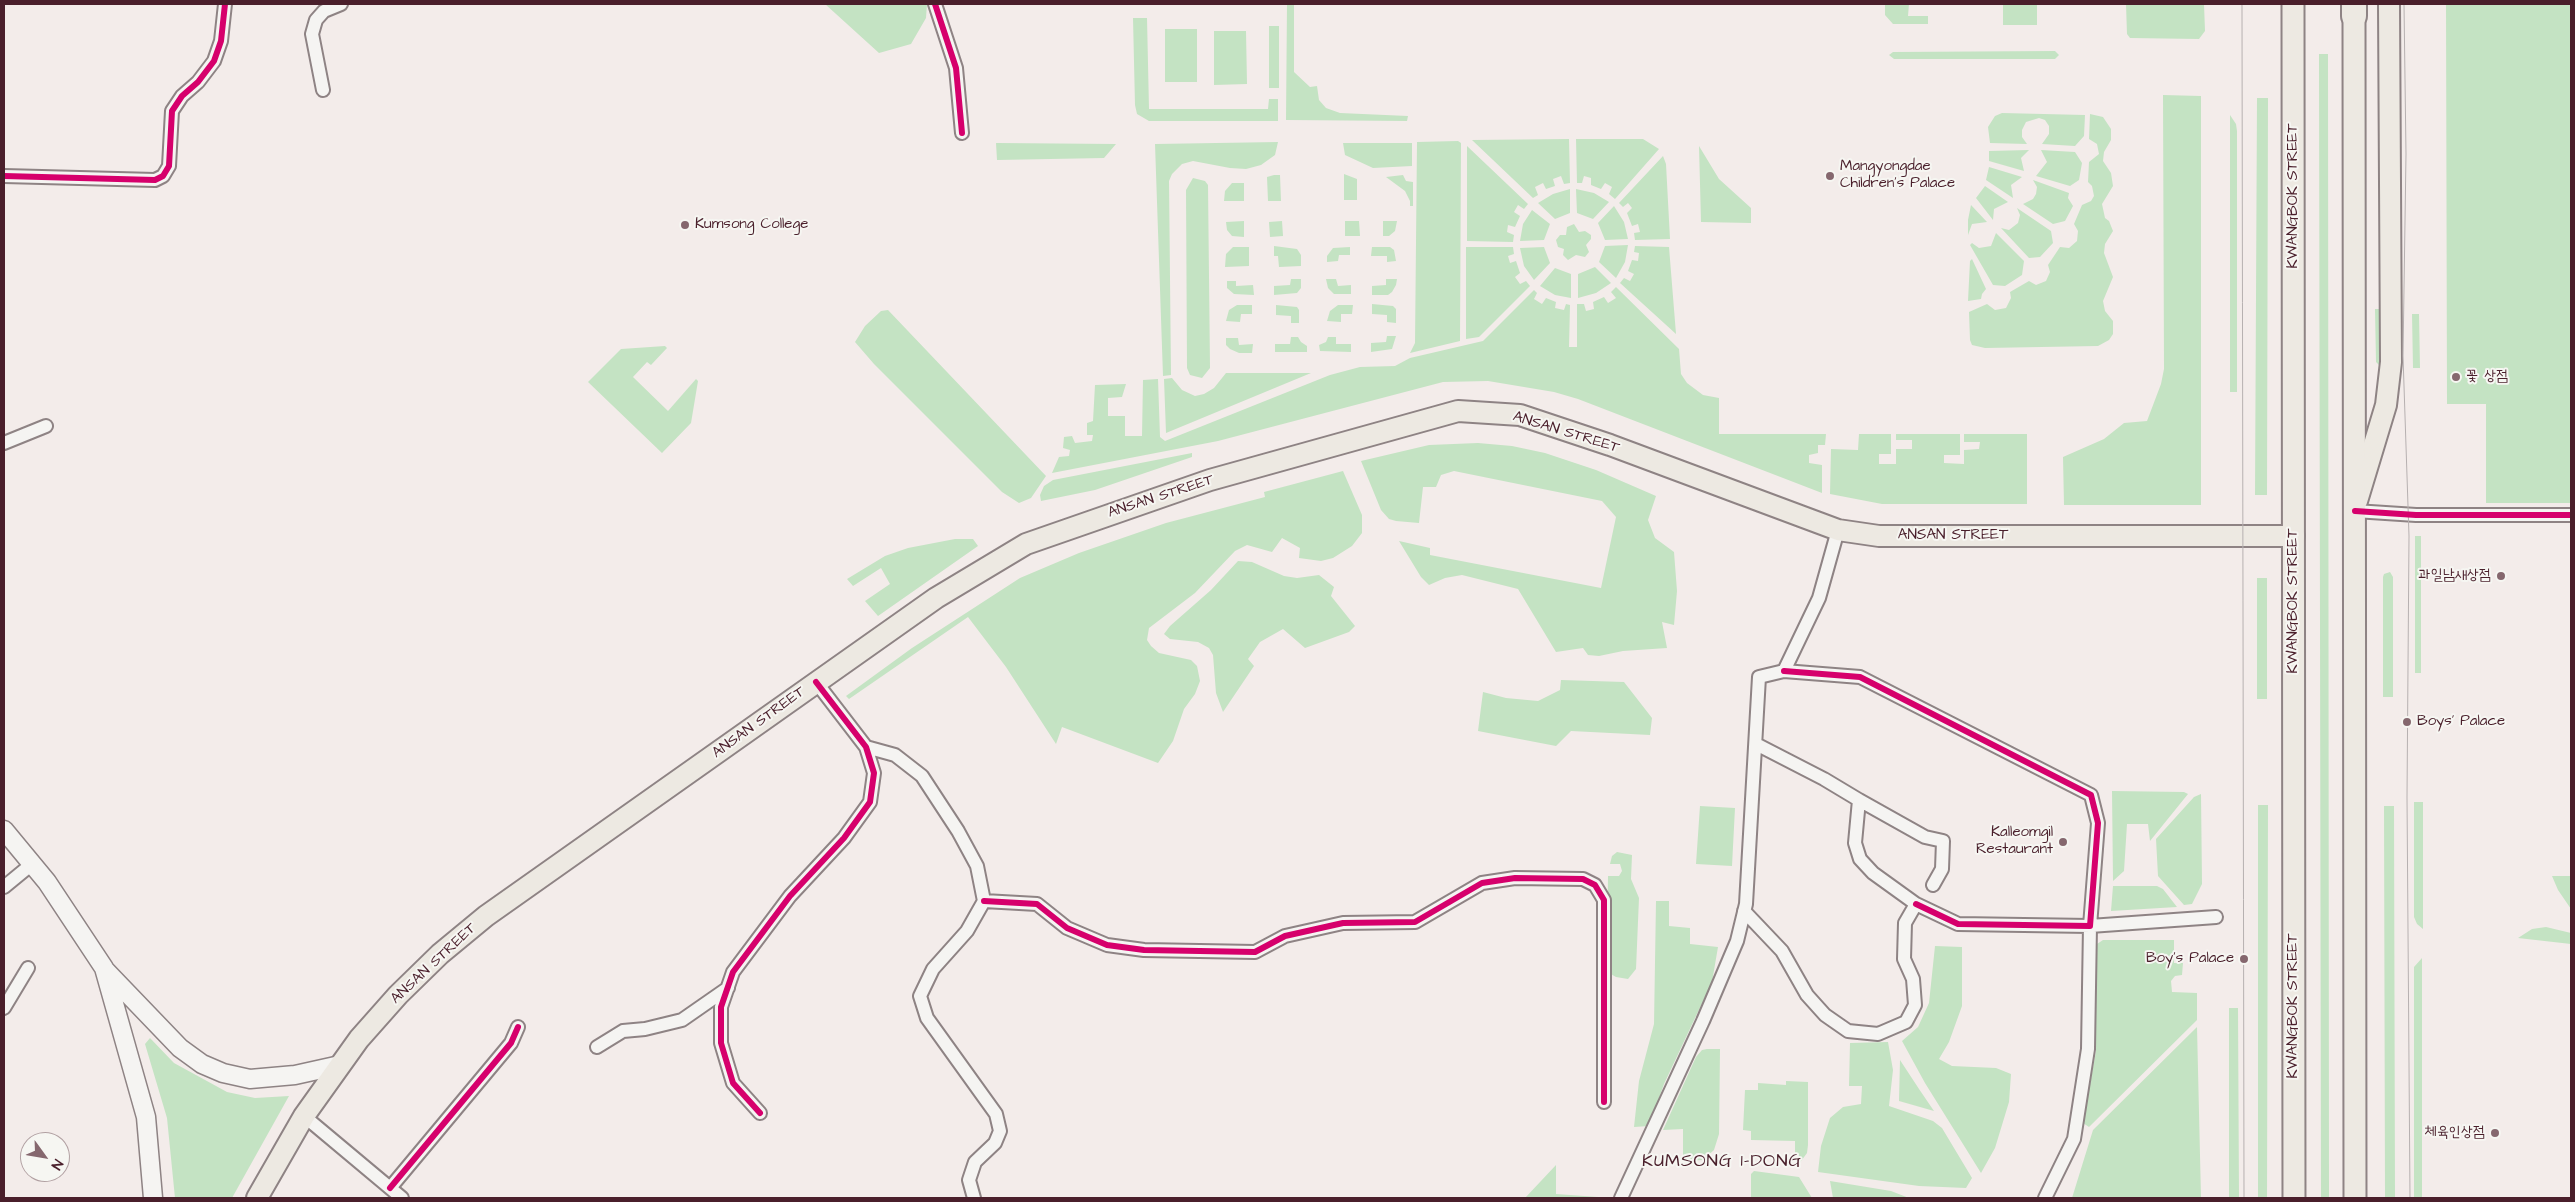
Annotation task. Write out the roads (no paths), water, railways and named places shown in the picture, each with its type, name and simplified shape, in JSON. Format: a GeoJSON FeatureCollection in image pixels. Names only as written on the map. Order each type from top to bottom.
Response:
{"type":"FeatureCollection","features":[{"type":"Feature","properties":{"kind":"highway","name":"KWANGBOK STREET"},"geometry":{"type":"LineString","coordinates":[[2293,4],[2294,1198]]}},
{"type":"Feature","properties":{"kind":"highway"},"geometry":{"type":"LineString","coordinates":[[2354,10],[2355,1198]]}},
{"type":"Feature","properties":{"kind":"main road"},"geometry":{"type":"LineString","coordinates":[[2355,510],[2386,405],[2391,362],[2389,4]]}},
{"type":"Feature","properties":{"kind":"main road","name":"ANSAN STREET"},"geometry":{"type":"LineString","coordinates":[[257,1198],[304,1116],[359,1039],[398,995],[440,954],[486,916],[936,598],[1026,544],[1210,480],[1458,411],[1520,416],[1610,444],[1838,530],[1879,536],[1924,537],[2039,535],[2294,536]]}},
{"type":"Feature","properties":{"kind":"main road"},"geometry":{"type":"LineString","coordinates":[[4,830],[69,914],[104,968],[180,1048],[202,1064],[223,1073],[250,1079],[295,1075],[340,1065]]}},
{"type":"Feature","properties":{"kind":"main road"},"geometry":{"type":"LineString","coordinates":[[104,968],[146,1117],[154,1198]]}},
{"type":"Feature","properties":{"kind":"street"},"geometry":{"type":"LineString","coordinates":[[4,176],[155,180],[163,176],[169,166],[172,110],[182,96],[198,82],[214,61],[221,41],[225,4]]}},
{"type":"Feature","properties":{"kind":"street"},"geometry":{"type":"LineString","coordinates":[[323,90],[312,34],[316,20],[324,11],[341,4]]}},
{"type":"Feature","properties":{"kind":"street"},"geometry":{"type":"LineString","coordinates":[[935,4],[956,68],[962,132]]}},
{"type":"Feature","properties":{"kind":"street"},"geometry":{"type":"LineString","coordinates":[[4,443],[46,426]]}},
{"type":"Feature","properties":{"kind":"street"},"geometry":{"type":"LineString","coordinates":[[2355,510],[2416,515],[2571,515]]}},
{"type":"Feature","properties":{"kind":"street"},"geometry":{"type":"LineString","coordinates":[[1784,671],[1819,598],[1838,530]]}},
{"type":"Feature","properties":{"kind":"street"},"geometry":{"type":"LineString","coordinates":[[1621,1198],[1707,1012],[1737,940],[1744,911],[1759,677],[1784,671],[1860,676],[2090,795],[2098,823],[2090,926],[2088,1049],[2074,1139],[2045,1198]]}},
{"type":"Feature","properties":{"kind":"street"},"geometry":{"type":"LineString","coordinates":[[760,1113],[733,1083],[721,1043],[721,1007],[733,972],[790,896],[844,838],[870,802],[874,773],[866,747],[816,682]]}},
{"type":"Feature","properties":{"kind":"street"},"geometry":{"type":"LineString","coordinates":[[1756,744],[1824,778],[1925,837],[1943,841],[1942,869],[1933,885]]}},
{"type":"Feature","properties":{"kind":"street"},"geometry":{"type":"LineString","coordinates":[[866,747],[895,754],[922,776],[958,831],[977,866],[984,900],[967,931],[933,969],[920,996],[928,1018],[996,1114],[1000,1131],[995,1143],[975,1162],[970,1180],[974,1198]]}},
{"type":"Feature","properties":{"kind":"street"},"geometry":{"type":"LineString","coordinates":[[1859,800],[1855,843],[1860,859],[1873,873],[1916,904],[1958,924],[2090,926],[2216,917]]}},
{"type":"Feature","properties":{"kind":"street"},"geometry":{"type":"LineString","coordinates":[[4,887],[32,864]]}},
{"type":"Feature","properties":{"kind":"street"},"geometry":{"type":"LineString","coordinates":[[984,900],[1037,904],[1067,928],[1108,946],[1144,950],[1255,952],[1285,936],[1343,923],[1415,922],[1482,883],[1515,878],[1583,879],[1595,885],[1604,900],[1604,1102]]}},
{"type":"Feature","properties":{"kind":"street"},"geometry":{"type":"LineString","coordinates":[[1744,911],[1782,951],[1807,995],[1825,1015],[1848,1031],[1878,1034],[1906,1022],[1915,1005],[1913,980],[1904,959],[1904,941],[1905,923],[1916,904]]}},
{"type":"Feature","properties":{"kind":"street"},"geometry":{"type":"LineString","coordinates":[[4,1008],[28,968]]}},
{"type":"Feature","properties":{"kind":"street"},"geometry":{"type":"LineString","coordinates":[[597,1046],[622,1030],[645,1029],[682,1020],[728,988]]}},
{"type":"Feature","properties":{"kind":"street"},"geometry":{"type":"LineString","coordinates":[[390,1188],[512,1043],[518,1027]]}},
{"type":"Feature","properties":{"kind":"street"},"geometry":{"type":"LineString","coordinates":[[304,1116],[402,1198]]}},
{"type":"Feature","properties":{"kind":"tram line"},"geometry":{"type":"LineString","coordinates":[[2242,4],[2244,1198]]}},
{"type":"Feature","properties":{"kind":"tram line"},"geometry":{"type":"LineString","coordinates":[[2404,4],[2406,154],[2403,356],[2409,536],[2407,797],[2410,1198]]}},
{"type":"Feature","properties":{"kind":"place","name":"Mangyongdae Children's Palace"},"geometry":{"type":"Point","coordinates":[1830,176]}},
{"type":"Feature","properties":{"kind":"place","name":"Kumsong College"},"geometry":{"type":"Point","coordinates":[685,225]}},
{"type":"Feature","properties":{"kind":"place","name":"꽃 상점"},"geometry":{"type":"Point","coordinates":[2456,377]}},
{"type":"Feature","properties":{"kind":"place","name":"과일남새상점"},"geometry":{"type":"Point","coordinates":[2501,576]}},
{"type":"Feature","properties":{"kind":"place","name":"Boys' Palace"},"geometry":{"type":"Point","coordinates":[2407,722]}},
{"type":"Feature","properties":{"kind":"place","name":"Kalleomgil Restaurant"},"geometry":{"type":"Point","coordinates":[2063,842]}},
{"type":"Feature","properties":{"kind":"place","name":"Boy's Palace"},"geometry":{"type":"Point","coordinates":[2244,959]}},
{"type":"Feature","properties":{"kind":"place","name":"체육인상점"},"geometry":{"type":"Point","coordinates":[2495,1133]}},
{"type":"Feature","properties":{"kind":"district","name":"KUMSONG 1-DONG"},"geometry":{"type":"Point","coordinates":[1722,1162]}}]}
